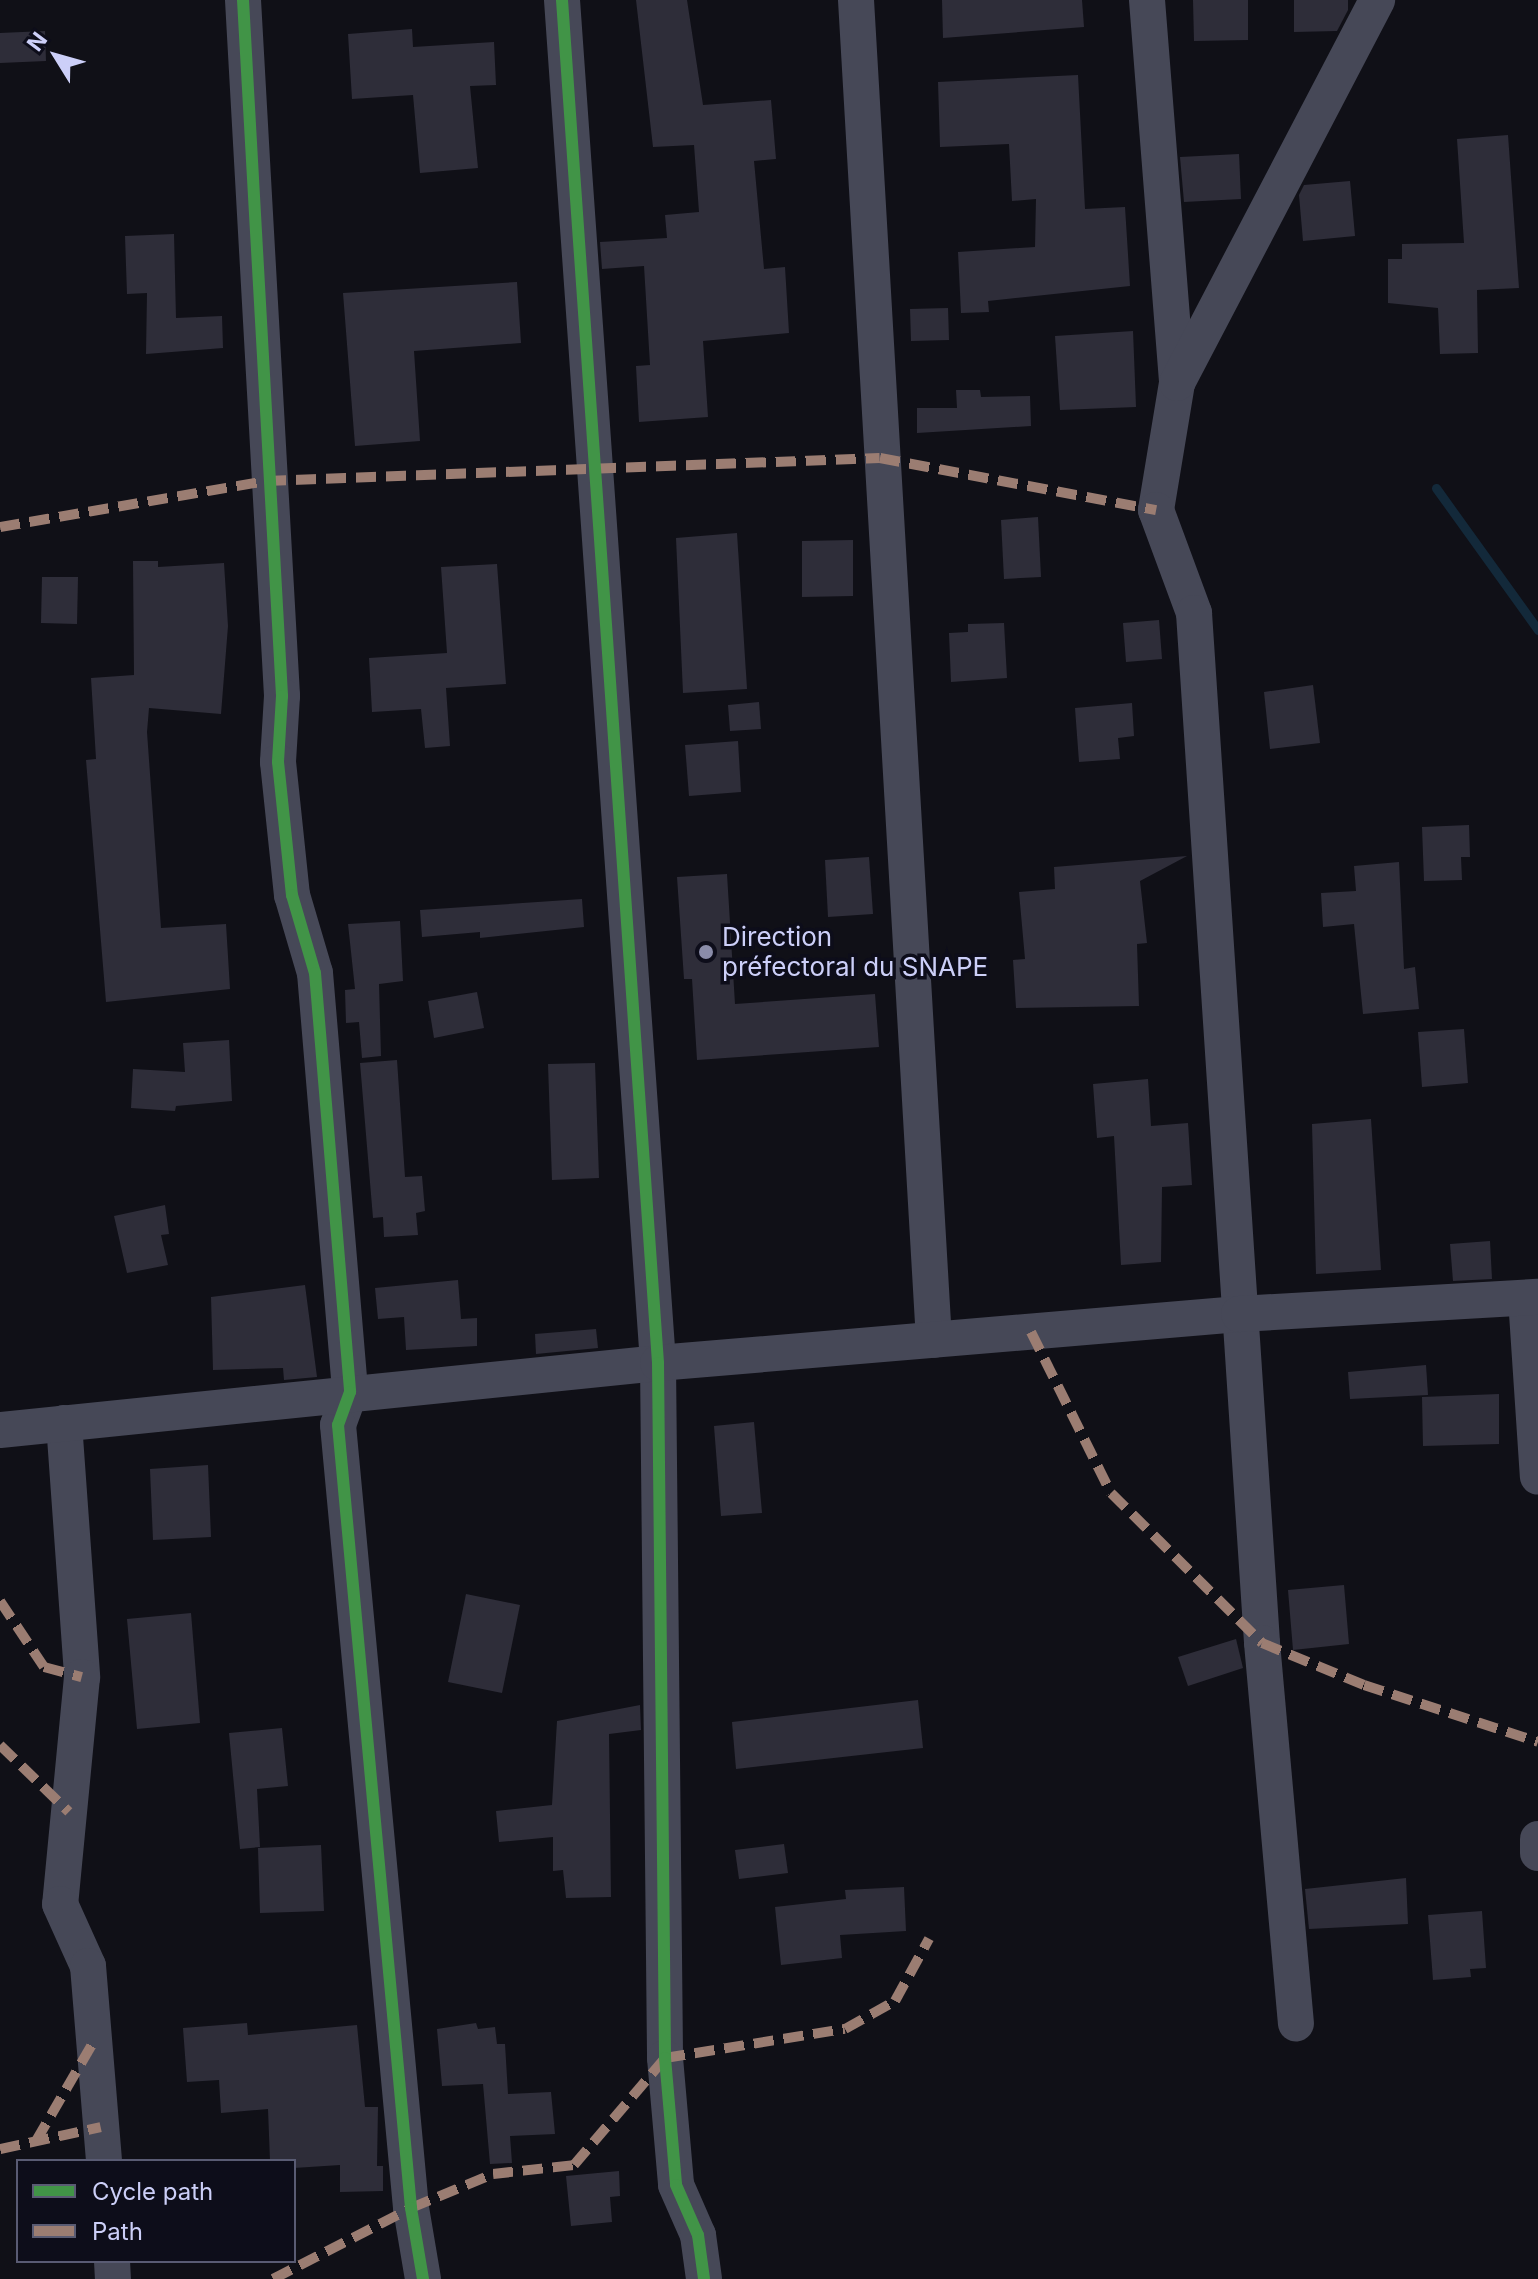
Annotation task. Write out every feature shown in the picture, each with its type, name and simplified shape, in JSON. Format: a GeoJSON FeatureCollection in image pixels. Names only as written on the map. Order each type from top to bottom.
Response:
{"type":"FeatureCollection","features":[{"type":"Feature","properties":{"kind":"street"},"geometry":{"type":"LineString","coordinates":[[243,0],[282,696],[278,762],[292,895],[315,973],[350,1392],[338,1425],[411,2208],[423,2279]]}},
{"type":"Feature","properties":{"kind":"street"},"geometry":{"type":"LineString","coordinates":[[562,0],[658,1363],[665,2058],[676,2185],[698,2235],[704,2279]]}},
{"type":"Feature","properties":{"kind":"street"},"geometry":{"type":"LineString","coordinates":[[856,0],[934,1340]]}},
{"type":"Feature","properties":{"kind":"street"},"geometry":{"type":"LineString","coordinates":[[1147,0],[1177,383],[1156,510],[1194,613],[1239,1314],[1296,2023]]}},
{"type":"Feature","properties":{"kind":"street"},"geometry":{"type":"LineString","coordinates":[[1177,383],[1377,0]]}},
{"type":"Feature","properties":{"kind":"street"},"geometry":{"type":"LineString","coordinates":[[0,1430],[658,1363],[1239,1314],[1532,1298],[1538,1477]]}},
{"type":"Feature","properties":{"kind":"street"},"geometry":{"type":"LineString","coordinates":[[64,1423],[82,1677],[60,1904],[88,1966],[104,2159]]}},
{"type":"Feature","properties":{"kind":"street"},"geometry":{"type":"LineString","coordinates":[[1538,1839],[1538,1853]]}},
{"type":"Feature","properties":{"kind":"building"},"geometry":{"type":"Polygon","coordinates":[[[636,0],[687,0],[703,105],[771,100],[776,159],[754,161],[764,269],[785,267],[789,333],[703,341],[708,417],[639,422],[636,366],[650,365],[644,266],[602,269],[600,242],[667,238],[665,215],[699,212],[694,145],[653,147],[636,0]]]}},
{"type":"Feature","properties":{"kind":"building"},"geometry":{"type":"Polygon","coordinates":[[[942,0],[1082,0],[1084,27],[943,38],[942,0]]]}},
{"type":"Feature","properties":{"kind":"building"},"geometry":{"type":"Polygon","coordinates":[[[1193,0],[1248,0],[1248,40],[1194,41],[1193,0]]]}},
{"type":"Feature","properties":{"kind":"building"},"geometry":{"type":"Polygon","coordinates":[[[1294,0],[1348,0],[1348,10],[1337,31],[1294,32],[1294,0]]]}},
{"type":"Feature","properties":{"kind":"building"},"geometry":{"type":"Polygon","coordinates":[[[412,29],[413,47],[494,42],[496,85],[470,86],[478,168],[420,173],[413,95],[352,99],[348,34],[412,29]]]}},
{"type":"Feature","properties":{"kind":"building"},"geometry":{"type":"Polygon","coordinates":[[[45,31],[46,61],[0,63],[0,33],[45,31]]]}},
{"type":"Feature","properties":{"kind":"building"},"geometry":{"type":"Polygon","coordinates":[[[1078,75],[1085,209],[1125,207],[1130,286],[988,301],[989,312],[961,313],[958,252],[1035,247],[1036,199],[1012,201],[1009,144],[940,147],[938,82],[1078,75]]]}},
{"type":"Feature","properties":{"kind":"building"},"geometry":{"type":"Polygon","coordinates":[[[1508,135],[1519,288],[1477,290],[1478,353],[1440,354],[1438,308],[1388,303],[1388,259],[1402,259],[1402,244],[1464,243],[1457,139],[1508,135]]]}},
{"type":"Feature","properties":{"kind":"building"},"geometry":{"type":"Polygon","coordinates":[[[1239,154],[1241,199],[1184,202],[1180,157],[1239,154]]]}},
{"type":"Feature","properties":{"kind":"building"},"geometry":{"type":"Polygon","coordinates":[[[1350,181],[1355,236],[1303,241],[1299,195],[1304,185],[1350,181]]]}},
{"type":"Feature","properties":{"kind":"building"},"geometry":{"type":"Polygon","coordinates":[[[174,234],[176,318],[222,316],[223,348],[146,354],[147,293],[127,294],[125,236],[174,234]]]}},
{"type":"Feature","properties":{"kind":"building"},"geometry":{"type":"Polygon","coordinates":[[[517,282],[521,343],[414,351],[420,441],[355,446],[343,293],[517,282]]]}},
{"type":"Feature","properties":{"kind":"building"},"geometry":{"type":"Polygon","coordinates":[[[948,308],[949,340],[911,341],[910,309],[948,308]]]}},
{"type":"Feature","properties":{"kind":"building"},"geometry":{"type":"Polygon","coordinates":[[[1133,331],[1136,407],[1060,410],[1055,336],[1133,331]]]}},
{"type":"Feature","properties":{"kind":"building"},"geometry":{"type":"Polygon","coordinates":[[[956,390],[980,390],[981,397],[1030,396],[1031,426],[917,433],[917,408],[957,408],[956,390]]]}},
{"type":"Feature","properties":{"kind":"building"},"geometry":{"type":"Polygon","coordinates":[[[1038,517],[1041,577],[1004,579],[1001,520],[1038,517]]]}},
{"type":"Feature","properties":{"kind":"building"},"geometry":{"type":"Polygon","coordinates":[[[737,533],[747,689],[683,693],[676,538],[737,533]]]}},
{"type":"Feature","properties":{"kind":"building"},"geometry":{"type":"Polygon","coordinates":[[[853,540],[853,596],[802,597],[802,541],[853,540]]]}},
{"type":"Feature","properties":{"kind":"building"},"geometry":{"type":"Polygon","coordinates":[[[133,561],[158,561],[158,567],[224,563],[228,626],[221,714],[149,708],[147,732],[161,928],[226,924],[230,989],[106,1002],[86,760],[96,759],[91,678],[134,675],[133,561]]]}},
{"type":"Feature","properties":{"kind":"building"},"geometry":{"type":"Polygon","coordinates":[[[497,564],[506,684],[446,688],[450,746],[425,748],[421,709],[372,712],[369,658],[447,653],[441,567],[497,564]]]}},
{"type":"Feature","properties":{"kind":"building"},"geometry":{"type":"Polygon","coordinates":[[[42,577],[78,577],[77,624],[41,623],[42,577]]]}},
{"type":"Feature","properties":{"kind":"building"},"geometry":{"type":"Polygon","coordinates":[[[1159,620],[1162,659],[1126,662],[1123,623],[1159,620]]]}},
{"type":"Feature","properties":{"kind":"building"},"geometry":{"type":"Polygon","coordinates":[[[1004,623],[1007,678],[951,682],[949,633],[968,632],[968,624],[1004,623]]]}},
{"type":"Feature","properties":{"kind":"building"},"geometry":{"type":"Polygon","coordinates":[[[1313,685],[1320,743],[1270,749],[1264,692],[1313,685]]]}},
{"type":"Feature","properties":{"kind":"building"},"geometry":{"type":"Polygon","coordinates":[[[759,702],[761,729],[730,731],[728,705],[759,702]]]}},
{"type":"Feature","properties":{"kind":"building"},"geometry":{"type":"Polygon","coordinates":[[[1132,703],[1134,736],[1118,738],[1120,759],[1079,762],[1075,708],[1132,703]]]}},
{"type":"Feature","properties":{"kind":"building"},"geometry":{"type":"Polygon","coordinates":[[[738,741],[741,792],[689,796],[685,745],[738,741]]]}},
{"type":"Feature","properties":{"kind":"building"},"geometry":{"type":"Polygon","coordinates":[[[1469,825],[1470,857],[1461,857],[1462,880],[1424,881],[1422,827],[1469,825]]]}},
{"type":"Feature","properties":{"kind":"building"},"geometry":{"type":"Polygon","coordinates":[[[1187,856],[1140,881],[1147,943],[1137,944],[1139,1006],[1016,1008],[1013,960],[1025,959],[1019,892],[1055,889],[1054,867],[1187,856]]]}},
{"type":"Feature","properties":{"kind":"building"},"geometry":{"type":"Polygon","coordinates":[[[869,857],[873,914],[828,917],[825,860],[869,857]]]}},
{"type":"Feature","properties":{"kind":"building"},"geometry":{"type":"Polygon","coordinates":[[[1399,862],[1404,969],[1415,967],[1419,1009],[1363,1014],[1354,924],[1323,927],[1321,893],[1356,891],[1354,866],[1399,862]]]}},
{"type":"Feature","properties":{"kind":"building"},"geometry":{"type":"Polygon","coordinates":[[[727,874],[735,1004],[875,994],[879,1047],[697,1060],[692,979],[684,979],[677,877],[727,874]]]}},
{"type":"Feature","properties":{"kind":"building"},"geometry":{"type":"Polygon","coordinates":[[[582,899],[584,927],[480,938],[480,932],[422,937],[420,910],[582,899]]]}},
{"type":"Feature","properties":{"kind":"building"},"geometry":{"type":"Polygon","coordinates":[[[400,921],[403,981],[379,984],[381,1056],[362,1058],[359,1022],[346,1023],[345,990],[355,989],[348,924],[400,921]]]}},
{"type":"Feature","properties":{"kind":"building"},"geometry":{"type":"Polygon","coordinates":[[[477,992],[484,1028],[434,1038],[428,1001],[477,992]]]}},
{"type":"Feature","properties":{"kind":"building"},"geometry":{"type":"Polygon","coordinates":[[[1464,1029],[1468,1083],[1422,1087],[1418,1032],[1464,1029]]]}},
{"type":"Feature","properties":{"kind":"building"},"geometry":{"type":"Polygon","coordinates":[[[229,1040],[232,1101],[176,1106],[175,1111],[131,1108],[133,1069],[185,1072],[183,1043],[229,1040]]]}},
{"type":"Feature","properties":{"kind":"building"},"geometry":{"type":"Polygon","coordinates":[[[397,1060],[405,1177],[422,1176],[425,1211],[416,1213],[418,1235],[384,1237],[383,1217],[373,1218],[360,1063],[397,1060]]]}},
{"type":"Feature","properties":{"kind":"building"},"geometry":{"type":"Polygon","coordinates":[[[595,1063],[599,1178],[552,1180],[548,1064],[595,1063]]]}},
{"type":"Feature","properties":{"kind":"building"},"geometry":{"type":"Polygon","coordinates":[[[1148,1079],[1151,1126],[1188,1123],[1192,1185],[1162,1187],[1161,1262],[1121,1265],[1114,1136],[1097,1138],[1093,1084],[1148,1079]]]}},
{"type":"Feature","properties":{"kind":"building"},"geometry":{"type":"Polygon","coordinates":[[[1371,1119],[1381,1270],[1316,1274],[1312,1124],[1371,1119]]]}},
{"type":"Feature","properties":{"kind":"building"},"geometry":{"type":"Polygon","coordinates":[[[165,1205],[169,1234],[161,1235],[168,1265],[127,1273],[114,1216],[165,1205]]]}},
{"type":"Feature","properties":{"kind":"building"},"geometry":{"type":"Polygon","coordinates":[[[1490,1241],[1492,1279],[1453,1281],[1450,1244],[1490,1241]]]}},
{"type":"Feature","properties":{"kind":"building"},"geometry":{"type":"Polygon","coordinates":[[[458,1280],[461,1319],[477,1318],[477,1346],[406,1350],[404,1317],[378,1319],[375,1288],[458,1280]]]}},
{"type":"Feature","properties":{"kind":"building"},"geometry":{"type":"Polygon","coordinates":[[[305,1285],[317,1377],[284,1380],[283,1368],[213,1370],[211,1297],[305,1285]]]}},
{"type":"Feature","properties":{"kind":"building"},"geometry":{"type":"Polygon","coordinates":[[[596,1329],[598,1348],[536,1354],[535,1334],[596,1329]]]}},
{"type":"Feature","properties":{"kind":"building"},"geometry":{"type":"Polygon","coordinates":[[[1426,1365],[1428,1395],[1350,1399],[1348,1372],[1426,1365]]]}},
{"type":"Feature","properties":{"kind":"building"},"geometry":{"type":"Polygon","coordinates":[[[1499,1394],[1499,1444],[1423,1446],[1422,1397],[1499,1394]]]}},
{"type":"Feature","properties":{"kind":"building"},"geometry":{"type":"Polygon","coordinates":[[[754,1422],[762,1513],[721,1516],[714,1426],[754,1422]]]}},
{"type":"Feature","properties":{"kind":"building"},"geometry":{"type":"Polygon","coordinates":[[[208,1465],[211,1537],[153,1540],[150,1469],[208,1465]]]}},
{"type":"Feature","properties":{"kind":"building"},"geometry":{"type":"Polygon","coordinates":[[[1344,1585],[1349,1644],[1293,1650],[1288,1590],[1344,1585]]]}},
{"type":"Feature","properties":{"kind":"building"},"geometry":{"type":"Polygon","coordinates":[[[466,1594],[520,1605],[502,1693],[448,1682],[466,1594]]]}},
{"type":"Feature","properties":{"kind":"building"},"geometry":{"type":"Polygon","coordinates":[[[191,1613],[200,1723],[137,1729],[127,1619],[191,1613]]]}},
{"type":"Feature","properties":{"kind":"building"},"geometry":{"type":"Polygon","coordinates":[[[1236,1639],[1243,1668],[1188,1686],[1178,1657],[1236,1639]]]}},
{"type":"Feature","properties":{"kind":"building"},"geometry":{"type":"Polygon","coordinates":[[[918,1700],[923,1748],[736,1769],[732,1722],[918,1700]]]}},
{"type":"Feature","properties":{"kind":"building"},"geometry":{"type":"Polygon","coordinates":[[[640,1705],[641,1730],[609,1734],[611,1897],[566,1898],[563,1870],[553,1871],[553,1837],[499,1842],[496,1811],[552,1805],[557,1721],[640,1705]]]}},
{"type":"Feature","properties":{"kind":"building"},"geometry":{"type":"Polygon","coordinates":[[[282,1728],[288,1786],[257,1789],[260,1847],[240,1849],[229,1733],[282,1728]]]}},
{"type":"Feature","properties":{"kind":"building"},"geometry":{"type":"Polygon","coordinates":[[[784,1844],[788,1873],[739,1879],[735,1850],[784,1844]]]}},
{"type":"Feature","properties":{"kind":"building"},"geometry":{"type":"Polygon","coordinates":[[[321,1845],[324,1911],[260,1913],[258,1848],[321,1845]]]}},
{"type":"Feature","properties":{"kind":"building"},"geometry":{"type":"Polygon","coordinates":[[[1406,1878],[1408,1924],[1309,1929],[1305,1889],[1406,1878]]]}},
{"type":"Feature","properties":{"kind":"building"},"geometry":{"type":"Polygon","coordinates":[[[904,1887],[906,1931],[840,1935],[842,1958],[781,1965],[775,1907],[846,1899],[845,1890],[904,1887]]]}},
{"type":"Feature","properties":{"kind":"building"},"geometry":{"type":"Polygon","coordinates":[[[1482,1911],[1486,1968],[1470,1969],[1471,1977],[1433,1980],[1428,1915],[1482,1911]]]}},
{"type":"Feature","properties":{"kind":"building"},"geometry":{"type":"Polygon","coordinates":[[[247,2023],[248,2035],[357,2025],[365,2107],[378,2107],[377,2166],[383,2166],[383,2191],[340,2192],[340,2165],[296,2168],[296,2159],[270,2159],[268,2109],[221,2113],[219,2080],[187,2082],[183,2028],[247,2023]]]}},
{"type":"Feature","properties":{"kind":"building"},"geometry":{"type":"Polygon","coordinates":[[[476,2023],[478,2029],[495,2027],[497,2044],[505,2044],[508,2094],[551,2092],[555,2134],[510,2136],[512,2163],[490,2164],[483,2084],[442,2086],[437,2029],[476,2023]]]}},
{"type":"Feature","properties":{"kind":"building"},"geometry":{"type":"Polygon","coordinates":[[[619,2171],[620,2196],[610,2197],[612,2222],[571,2226],[566,2176],[619,2171]]]}},
{"type":"Feature","properties":{"kind":"waterway"},"geometry":{"type":"LineString","coordinates":[[1436,488],[1538,630]]}},
{"type":"Feature","properties":{"kind":"marked path"},"geometry":{"type":"LineString","coordinates":[[0,527],[266,481],[880,458],[1156,510]]}},
{"type":"Feature","properties":{"kind":"marked path"},"geometry":{"type":"LineString","coordinates":[[1031,1332],[1111,1493],[1262,1643],[1364,1685],[1538,1742]]}},
{"type":"Feature","properties":{"kind":"marked path"},"geometry":{"type":"LineString","coordinates":[[0,1601],[44,1667],[82,1677]]}},
{"type":"Feature","properties":{"kind":"marked path"},"geometry":{"type":"LineString","coordinates":[[0,1745],[69,1812]]}},
{"type":"Feature","properties":{"kind":"marked path"},"geometry":{"type":"LineString","coordinates":[[273,2279],[411,2208],[493,2174],[574,2165],[665,2058],[845,2029],[895,2001],[929,1939]]}},
{"type":"Feature","properties":{"kind":"marked path"},"geometry":{"type":"LineString","coordinates":[[36,2141],[94,2041]]}},
{"type":"Feature","properties":{"kind":"marked path"},"geometry":{"type":"LineString","coordinates":[[0,2149],[101,2127]]}},
{"type":"Feature","properties":{"kind":"cycle path"},"geometry":{"type":"LineString","coordinates":[[243,0],[282,696],[278,762],[292,895],[315,973],[350,1392],[338,1425],[411,2208],[423,2279]]}},
{"type":"Feature","properties":{"kind":"cycle path"},"geometry":{"type":"LineString","coordinates":[[562,0],[658,1363],[665,2058],[676,2185],[698,2235],[704,2279]]}},
{"type":"Feature","properties":{"kind":"place","name":"Direction préfectoral du SNAPE"},"geometry":{"type":"Point","coordinates":[706,952]}}]}
